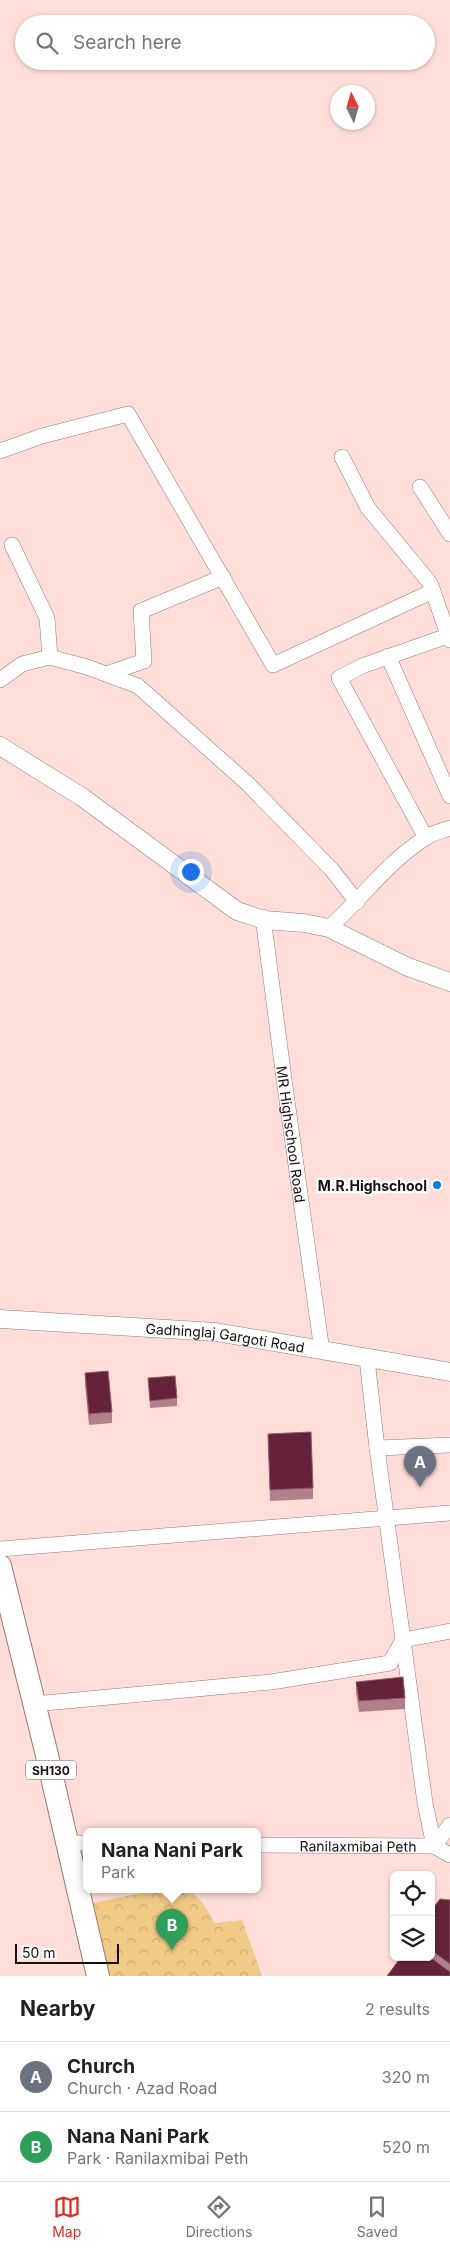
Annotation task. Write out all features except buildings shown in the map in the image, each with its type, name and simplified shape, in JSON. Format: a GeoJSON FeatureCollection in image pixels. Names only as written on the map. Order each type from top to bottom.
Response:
{"type":"FeatureCollection","features":[{"type":"Feature","properties":{"kind":"main road","name":"SH130"},"geometry":{"type":"LineString","coordinates":[[0,1566],[34,1704],[77,1843],[83,1881]]}},
{"type":"Feature","properties":{"kind":"main road","name":"SH130"},"geometry":{"type":"LineString","coordinates":[[85,1893],[98,1976]]}},
{"type":"Feature","properties":{"kind":"street"},"geometry":{"type":"LineString","coordinates":[[0,451],[42,436],[128,414],[273,665],[433,591]]}},
{"type":"Feature","properties":{"kind":"street"},"geometry":{"type":"LineString","coordinates":[[342,457],[368,508],[430,583],[433,591],[444,606],[450,637],[388,656],[339,678],[426,838]]}},
{"type":"Feature","properties":{"kind":"street"},"geometry":{"type":"LineString","coordinates":[[420,488],[450,534]]}},
{"type":"Feature","properties":{"kind":"street"},"geometry":{"type":"LineString","coordinates":[[12,545],[47,618],[50,658]]}},
{"type":"Feature","properties":{"kind":"street"},"geometry":{"type":"LineString","coordinates":[[106,674],[144,661],[141,611],[223,577]]}},
{"type":"Feature","properties":{"kind":"street"},"geometry":{"type":"LineString","coordinates":[[388,656],[450,796]]}},
{"type":"Feature","properties":{"kind":"street"},"geometry":{"type":"LineString","coordinates":[[0,680],[22,664],[50,658],[106,674],[138,686],[248,784],[332,870],[357,902]]}},
{"type":"Feature","properties":{"kind":"street"},"geometry":{"type":"LineString","coordinates":[[0,746],[82,797],[237,912],[264,919],[304,923],[329,928],[408,967],[450,982]]}},
{"type":"Feature","properties":{"kind":"street"},"geometry":{"type":"LineString","coordinates":[[329,928],[357,902],[381,875],[426,838],[450,828]]}},
{"type":"Feature","properties":{"kind":"street","name":"MR Highschool Road"},"geometry":{"type":"LineString","coordinates":[[264,919],[284,1080],[322,1351]]}},
{"type":"Feature","properties":{"kind":"street","name":"Gadhinglaj Gargoti Road"},"geometry":{"type":"LineString","coordinates":[[0,1318],[216,1332],[450,1372]]}},
{"type":"Feature","properties":{"kind":"street"},"geometry":{"type":"LineString","coordinates":[[368,1359],[377,1448],[424,1803],[434,1846],[450,1855]]}},
{"type":"Feature","properties":{"kind":"street"},"geometry":{"type":"LineString","coordinates":[[377,1448],[450,1445]]}},
{"type":"Feature","properties":{"kind":"street"},"geometry":{"type":"LineString","coordinates":[[0,1550],[450,1513]]}},
{"type":"Feature","properties":{"kind":"street"},"geometry":{"type":"LineString","coordinates":[[34,1704],[271,1682],[390,1663],[403,1640],[450,1631]]}},
{"type":"Feature","properties":{"kind":"street","name":"Ranilaxmibai Peth"},"geometry":{"type":"LineString","coordinates":[[261,1845],[434,1846],[450,1825]]}},
{"type":"Feature","properties":{"kind":"green space"},"geometry":{"type":"Polygon","coordinates":[[[142,1893],[192,1893],[200,1900],[215,1923],[242,1920],[262,1976],[98,1976],[82,1905],[142,1893]]]}},
{"type":"Feature","properties":{"kind":"place","name":"M.R.Highschool"},"geometry":{"type":"Point","coordinates":[437,1185]}},
{"type":"Feature","properties":{"kind":"place","name":"Church"},"geometry":{"type":"Point","coordinates":[420,1487]}},
{"type":"Feature","properties":{"kind":"place","name":"Nana Nani Park"},"geometry":{"type":"Point","coordinates":[172,1950]}}]}
